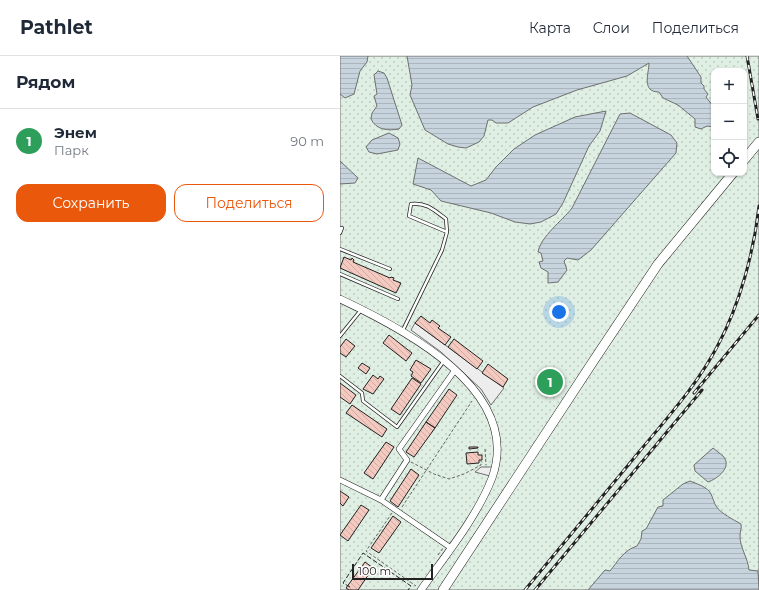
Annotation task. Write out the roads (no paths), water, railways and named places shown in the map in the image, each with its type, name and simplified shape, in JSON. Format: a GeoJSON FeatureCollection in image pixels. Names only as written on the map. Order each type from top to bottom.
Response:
{"type":"FeatureCollection","features":[{"type":"Feature","properties":{"kind":"highway"},"geometry":{"type":"LineString","coordinates":[[747,156],[759,142]]}},
{"type":"Feature","properties":{"kind":"highway"},"geometry":{"type":"LineString","coordinates":[[443,590],[658,264],[731,176]]}},
{"type":"Feature","properties":{"kind":"street"},"geometry":{"type":"LineString","coordinates":[[340,299],[403,330],[444,360],[477,395],[488,413],[494,428],[497,445],[496,463],[492,478],[470,520],[451,548],[419,588]]}},
{"type":"Feature","properties":{"kind":"street"},"geometry":{"type":"LineString","coordinates":[[381,500],[407,460],[399,449],[455,370]]}},
{"type":"Feature","properties":{"kind":"street"},"geometry":{"type":"LineString","coordinates":[[340,480],[381,500],[451,548]]}},
{"type":"Feature","properties":{"kind":"lane"},"geometry":{"type":"LineString","coordinates":[[403,330],[442,250],[447,232],[446,219],[437,212],[421,203],[411,204],[409,216],[447,232]]}},
{"type":"Feature","properties":{"kind":"lane"},"geometry":{"type":"LineString","coordinates":[[340,228],[342,228],[340,233]]}},
{"type":"Feature","properties":{"kind":"lane"},"geometry":{"type":"LineString","coordinates":[[340,249],[390,270]]}},
{"type":"Feature","properties":{"kind":"lane"},"geometry":{"type":"LineString","coordinates":[[340,274],[398,299]]}},
{"type":"Feature","properties":{"kind":"lane"},"geometry":{"type":"LineString","coordinates":[[340,336],[362,309]]}},
{"type":"Feature","properties":{"kind":"lane"},"geometry":{"type":"LineString","coordinates":[[340,376],[362,393],[363,401],[397,427],[444,360]]}},
{"type":"Feature","properties":{"kind":"railway"},"geometry":{"type":"LineString","coordinates":[[747,56],[758,119]]}},
{"type":"Feature","properties":{"kind":"railway"},"geometry":{"type":"LineString","coordinates":[[525,590],[692,387],[710,359],[726,329],[745,277],[754,241],[759,206]]}},
{"type":"Feature","properties":{"kind":"railway"},"geometry":{"type":"LineString","coordinates":[[694,393],[759,315]]}},
{"type":"Feature","properties":{"kind":"railway"},"geometry":{"type":"LineString","coordinates":[[535,590],[702,390]]}},
{"type":"Feature","properties":{"kind":"place","name":"Энем"},"geometry":{"type":"Point","coordinates":[550,382]}}]}
